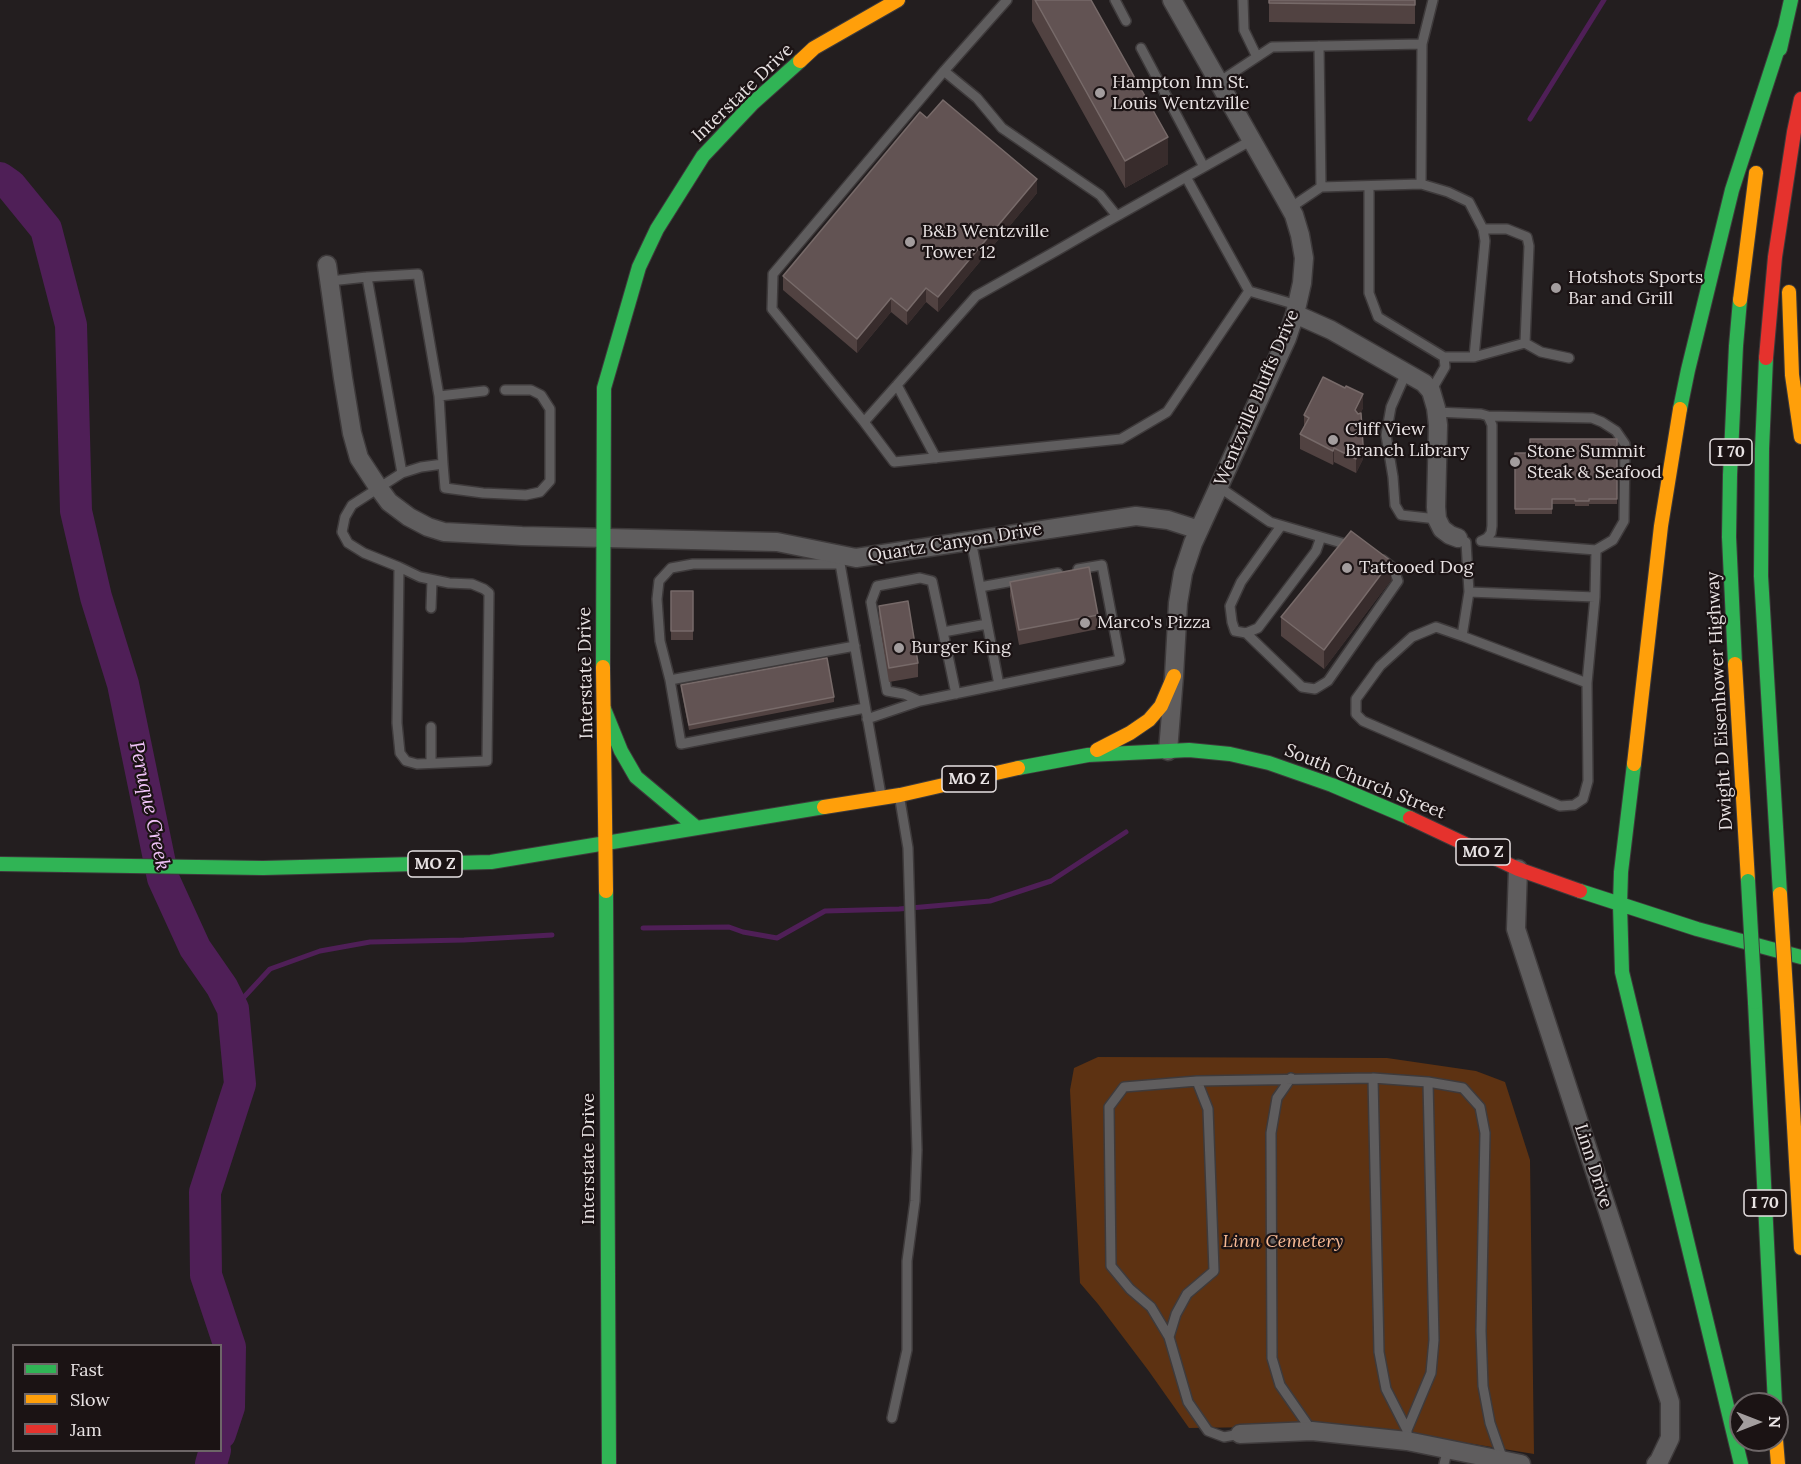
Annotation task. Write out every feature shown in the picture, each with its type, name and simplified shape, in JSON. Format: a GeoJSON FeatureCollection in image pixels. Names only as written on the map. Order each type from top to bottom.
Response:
{"type":"FeatureCollection","features":[{"type":"Feature","properties":{"kind":"main road","name":"Interstate Drive"},"geometry":{"type":"LineString","coordinates":[[609,1464],[602,537],[604,388],[639,267],[657,229],[703,156],[753,103],[814,48],[898,0]]}},
{"type":"Feature","properties":{"kind":"main road","name":"Dwight D Eisenhower Highway"},"geometry":{"type":"LineString","coordinates":[[1774,1392],[1755,1002],[1731,603],[1730,527],[1732,410],[1749,217],[1758,154],[1791,0]]}},
{"type":"Feature","properties":{"kind":"main road"},"geometry":{"type":"LineString","coordinates":[[1741,1464],[1622,972],[1620,905],[1661,525],[1674,441],[1688,370],[1732,190],[1785,27]]}},
{"type":"Feature","properties":{"kind":"main road","name":"I 70"},"geometry":{"type":"LineString","coordinates":[[1801,99],[1775,257],[1762,427],[1761,512],[1762,586],[1801,1248]]}},
{"type":"Feature","properties":{"kind":"main road"},"geometry":{"type":"LineString","coordinates":[[1785,193],[1792,375],[1801,437]]}},
{"type":"Feature","properties":{"kind":"main road"},"geometry":{"type":"LineString","coordinates":[[1088,755],[1130,733],[1149,720],[1161,706],[1174,676]]}},
{"type":"Feature","properties":{"kind":"main road"},"geometry":{"type":"LineString","coordinates":[[604,709],[621,751],[636,777],[698,828]]}},
{"type":"Feature","properties":{"kind":"main road","name":"South Church Street"},"geometry":{"type":"LineString","coordinates":[[900,795],[1039,763],[1088,755],[1189,750],[1230,754],[1269,763],[1332,785],[1396,811],[1518,869],[1697,929],[1801,957]]}},
{"type":"Feature","properties":{"kind":"main road","name":"MO Z"},"geometry":{"type":"LineString","coordinates":[[0,864],[263,868],[490,862],[900,795]]}},
{"type":"Feature","properties":{"kind":"street","name":"Wentzville Bluffs Drive"},"geometry":{"type":"LineString","coordinates":[[1168,751],[1178,603],[1183,573],[1199,530],[1287,338],[1302,283],[1304,258],[1300,236],[1290,208],[1172,0]]}},
{"type":"Feature","properties":{"kind":"street","name":"Quartz Canyon Drive"},"geometry":{"type":"LineString","coordinates":[[328,273],[352,434],[360,458],[389,502],[409,517],[444,532],[522,537],[777,542],[839,559],[1136,516],[1168,520],[1199,530]]}},
{"type":"Feature","properties":{"kind":"street"},"geometry":{"type":"LineString","coordinates":[[1296,310],[1424,382],[1431,392],[1438,425],[1437,519],[1442,529],[1462,540]]}},
{"type":"Feature","properties":{"kind":"street","name":"Linn Drive"},"geometry":{"type":"LineString","coordinates":[[1518,869],[1516,929],[1670,1402],[1670,1438],[1658,1463]]}},
{"type":"Feature","properties":{"kind":"street"},"geometry":{"type":"LineString","coordinates":[[1240,1434],[1312,1431],[1407,1435],[1446,1456],[1503,1460],[1521,1464]]}},
{"type":"Feature","properties":{"kind":"lane"},"geometry":{"type":"LineString","coordinates":[[1006,0],[773,274],[772,309],[894,462],[1121,439],[1167,412],[1249,291]]}},
{"type":"Feature","properties":{"kind":"lane"},"geometry":{"type":"LineString","coordinates":[[1115,0],[1126,21]]}},
{"type":"Feature","properties":{"kind":"lane"},"geometry":{"type":"LineString","coordinates":[[1243,0],[1244,30],[1257,57]]}},
{"type":"Feature","properties":{"kind":"lane"},"geometry":{"type":"LineString","coordinates":[[1421,184],[1422,44],[1433,0]]}},
{"type":"Feature","properties":{"kind":"lane"},"geometry":{"type":"LineString","coordinates":[[1219,82],[1272,47],[1422,44]]}},
{"type":"Feature","properties":{"kind":"lane"},"geometry":{"type":"LineString","coordinates":[[1319,46],[1321,187]]}},
{"type":"Feature","properties":{"kind":"lane"},"geometry":{"type":"LineString","coordinates":[[1141,48],[1204,167]]}},
{"type":"Feature","properties":{"kind":"lane"},"geometry":{"type":"LineString","coordinates":[[944,71],[977,98],[1002,128],[1100,195],[1117,216]]}},
{"type":"Feature","properties":{"kind":"lane"},"geometry":{"type":"LineString","coordinates":[[864,422],[976,296],[1252,140]]}},
{"type":"Feature","properties":{"kind":"lane"},"geometry":{"type":"LineString","coordinates":[[1186,177],[1249,291],[1296,310]]}},
{"type":"Feature","properties":{"kind":"lane"},"geometry":{"type":"LineString","coordinates":[[1290,208],[1321,187],[1421,184],[1448,192],[1468,202],[1483,229],[1485,241],[1474,357]]}},
{"type":"Feature","properties":{"kind":"lane"},"geometry":{"type":"LineString","coordinates":[[1369,186],[1369,293],[1378,316],[1444,357],[1474,357],[1525,343],[1541,352],[1569,358]]}},
{"type":"Feature","properties":{"kind":"lane"},"geometry":{"type":"LineString","coordinates":[[1483,229],[1507,229],[1527,237],[1529,246],[1525,343]]}},
{"type":"Feature","properties":{"kind":"lane"},"geometry":{"type":"LineString","coordinates":[[328,273],[367,277],[418,274],[439,396],[445,488],[526,495],[540,492],[550,481],[550,409],[541,395],[531,390],[505,390]]}},
{"type":"Feature","properties":{"kind":"lane"},"geometry":{"type":"LineString","coordinates":[[367,277],[402,473]]}},
{"type":"Feature","properties":{"kind":"lane"},"geometry":{"type":"LineString","coordinates":[[1431,392],[1445,367],[1444,357]]}},
{"type":"Feature","properties":{"kind":"lane"},"geometry":{"type":"LineString","coordinates":[[1406,373],[1391,407],[1386,435],[1395,504],[1401,515],[1437,519]]}},
{"type":"Feature","properties":{"kind":"lane"},"geometry":{"type":"LineString","coordinates":[[897,385],[936,458]]}},
{"type":"Feature","properties":{"kind":"lane"},"geometry":{"type":"LineString","coordinates":[[439,396],[484,392]]}},
{"type":"Feature","properties":{"kind":"lane"},"geometry":{"type":"LineString","coordinates":[[1436,412],[1488,416],[1592,418],[1617,430],[1625,444],[1624,521],[1613,540],[1596,550],[1462,540],[1468,592],[1462,636]]}},
{"type":"Feature","properties":{"kind":"lane"},"geometry":{"type":"LineString","coordinates":[[1481,541],[1491,533],[1492,526],[1492,425],[1488,416]]}},
{"type":"Feature","properties":{"kind":"lane"},"geometry":{"type":"LineString","coordinates":[[399,567],[397,723],[400,753],[406,761],[417,764],[487,761],[489,593],[472,584],[420,577],[399,567],[364,553],[348,543],[342,532],[345,517],[352,505],[378,487],[402,473],[443,464]]}},
{"type":"Feature","properties":{"kind":"lane"},"geometry":{"type":"LineString","coordinates":[[1219,487],[1270,522],[1363,549]]}},
{"type":"Feature","properties":{"kind":"lane"},"geometry":{"type":"LineString","coordinates":[[1281,526],[1241,582],[1230,606],[1235,631],[1246,633],[1258,628],[1316,551],[1321,537]]}},
{"type":"Feature","properties":{"kind":"lane"},"geometry":{"type":"LineString","coordinates":[[971,540],[999,685]]}},
{"type":"Feature","properties":{"kind":"lane"},"geometry":{"type":"LineString","coordinates":[[1587,683],[1436,627],[1412,637],[1380,666],[1356,699],[1356,714],[1363,721],[1560,806],[1574,805],[1583,799],[1588,781],[1587,683],[1595,597],[1596,550]]}},
{"type":"Feature","properties":{"kind":"lane"},"geometry":{"type":"LineString","coordinates":[[1246,633],[1302,687],[1315,690],[1328,681],[1398,581],[1393,568],[1374,552]]}},
{"type":"Feature","properties":{"kind":"lane"},"geometry":{"type":"LineString","coordinates":[[865,708],[681,744],[670,680],[660,641],[657,599],[659,581],[671,568],[693,564],[839,559],[882,798]]}},
{"type":"Feature","properties":{"kind":"lane"},"geometry":{"type":"LineString","coordinates":[[867,719],[920,701],[1120,660],[1102,565],[980,587]]}},
{"type":"Feature","properties":{"kind":"lane"},"geometry":{"type":"LineString","coordinates":[[920,701],[904,694],[887,691],[871,602],[877,586],[920,578],[932,581],[956,694]]}},
{"type":"Feature","properties":{"kind":"lane"},"geometry":{"type":"LineString","coordinates":[[431,608],[432,580]]}},
{"type":"Feature","properties":{"kind":"lane"},"geometry":{"type":"LineString","coordinates":[[1468,592],[1595,597]]}},
{"type":"Feature","properties":{"kind":"lane"},"geometry":{"type":"LineString","coordinates":[[944,632],[987,624]]}},
{"type":"Feature","properties":{"kind":"lane"},"geometry":{"type":"LineString","coordinates":[[670,680],[855,646]]}},
{"type":"Feature","properties":{"kind":"lane"},"geometry":{"type":"LineString","coordinates":[[431,727],[431,763]]}},
{"type":"Feature","properties":{"kind":"lane"},"geometry":{"type":"LineString","coordinates":[[892,1418],[907,1350],[907,1261],[915,1201],[917,1150],[908,848],[900,795]]}},
{"type":"Feature","properties":{"kind":"lane"},"geometry":{"type":"LineString","coordinates":[[1291,1078],[1277,1098],[1271,1133],[1272,1358],[1280,1385],[1312,1431]]}},
{"type":"Feature","properties":{"kind":"lane"},"geometry":{"type":"LineString","coordinates":[[1372,1078],[1379,1352],[1386,1389],[1407,1435]]}},
{"type":"Feature","properties":{"kind":"lane"},"geometry":{"type":"LineString","coordinates":[[1240,1434],[1224,1437],[1208,1431],[1188,1402],[1169,1337],[1151,1307],[1130,1289],[1111,1266],[1109,1107],[1124,1087],[1197,1081],[1372,1078],[1428,1082],[1463,1088],[1480,1107],[1485,1133],[1481,1330],[1483,1386],[1490,1423],[1503,1460]]}},
{"type":"Feature","properties":{"kind":"lane"},"geometry":{"type":"LineString","coordinates":[[1169,1337],[1176,1314],[1187,1294],[1214,1271],[1208,1109],[1197,1081]]}},
{"type":"Feature","properties":{"kind":"lane"},"geometry":{"type":"LineString","coordinates":[[1407,1435],[1431,1373],[1434,1340],[1428,1082]]}},
{"type":"Feature","properties":{"kind":"green space","name":"Linn Cemetery"},"geometry":{"type":"Polygon","coordinates":[[[1098,1057],[1387,1058],[1476,1071],[1505,1082],[1530,1160],[1534,1454],[1335,1426],[1189,1428],[1148,1370],[1080,1283],[1070,1090],[1074,1068],[1098,1057]]]}},
{"type":"Feature","properties":{"kind":"building","name":"Hampton Inn St. Louis Wentzville"},"geometry":{"type":"Polygon","coordinates":[[[1035,0],[1091,0],[1168,137],[1125,161],[1035,0]]]}},
{"type":"Feature","properties":{"kind":"building"},"geometry":{"type":"Polygon","coordinates":[[[1269,0],[1415,0],[1415,5],[1269,3],[1269,0]]]}},
{"type":"Feature","properties":{"kind":"building","name":"B&B Wentzville Tower 12"},"geometry":{"type":"Polygon","coordinates":[[[943,100],[1037,179],[938,297],[926,288],[907,311],[891,298],[857,339],[783,276],[920,112],[927,118],[943,100]]]}},
{"type":"Feature","properties":{"kind":"building","name":"Cliff View Branch Library"},"geometry":{"type":"Polygon","coordinates":[[[1323,377],[1363,394],[1355,410],[1358,414],[1361,413],[1363,445],[1356,459],[1334,448],[1333,451],[1300,434],[1309,418],[1304,415],[1323,377]]]}},
{"type":"Feature","properties":{"kind":"building"},"geometry":{"type":"Polygon","coordinates":[[[1530,439],[1617,439],[1617,499],[1575,501],[1575,499],[1552,499],[1552,509],[1515,509],[1515,453],[1530,453],[1530,439]]]}},
{"type":"Feature","properties":{"kind":"building"},"geometry":{"type":"Polygon","coordinates":[[[1351,531],[1391,561],[1324,650],[1281,617],[1351,531]]]}},
{"type":"Feature","properties":{"kind":"building"},"geometry":{"type":"Polygon","coordinates":[[[1089,567],[1098,615],[1019,630],[1010,582],[1089,567]]]}},
{"type":"Feature","properties":{"kind":"building"},"geometry":{"type":"Polygon","coordinates":[[[671,591],[693,591],[693,631],[671,631],[671,591]]]}},
{"type":"Feature","properties":{"kind":"building","name":"Burger King"},"geometry":{"type":"Polygon","coordinates":[[[908,601],[918,663],[889,668],[879,606],[908,601]]]}},
{"type":"Feature","properties":{"kind":"building"},"geometry":{"type":"Polygon","coordinates":[[[827,658],[834,697],[689,725],[681,685],[827,658]]]}},
{"type":"Feature","properties":{"kind":"waterway"},"geometry":{"type":"LineString","coordinates":[[1530,119],[1604,0]]}},
{"type":"Feature","properties":{"kind":"waterway","name":"Peruque Creek"},"geometry":{"type":"LineString","coordinates":[[0,178],[10,185],[46,229],[71,325],[76,511],[96,597],[123,684],[163,878],[195,948],[222,987],[233,1009],[240,1084],[205,1192],[206,1275],[230,1347],[229,1407],[222,1428]]}},
{"type":"Feature","properties":{"kind":"waterway"},"geometry":{"type":"LineString","coordinates":[[643,928],[729,927],[777,938],[825,911],[899,909],[990,901],[1051,881],[1126,832]]}},
{"type":"Feature","properties":{"kind":"waterway"},"geometry":{"type":"LineString","coordinates":[[233,1009],[270,969],[320,951],[370,942],[552,935]]}},
{"type":"Feature","properties":{"kind":"waterway","name":"Peruque Creek"},"geometry":{"type":"LineString","coordinates":[[211,1464],[214,1452]]}},
{"type":"Feature","properties":{"kind":"traffic: fast"},"geometry":{"type":"LineString","coordinates":[[1780,49],[1791,0]]}},
{"type":"Feature","properties":{"kind":"traffic: fast"},"geometry":{"type":"LineString","coordinates":[[1680,409],[1732,190],[1785,27]]}},
{"type":"Feature","properties":{"kind":"traffic: fast"},"geometry":{"type":"LineString","coordinates":[[603,667],[604,388],[639,267],[657,229],[703,156],[753,103],[800,61]]}},
{"type":"Feature","properties":{"kind":"traffic: fast"},"geometry":{"type":"LineString","coordinates":[[1735,664],[1729,537],[1730,475],[1740,300]]}},
{"type":"Feature","properties":{"kind":"traffic: fast"},"geometry":{"type":"LineString","coordinates":[[1766,358],[1762,449],[1761,576],[1780,894]]}},
{"type":"Feature","properties":{"kind":"traffic: fast"},"geometry":{"type":"LineString","coordinates":[[604,709],[621,751],[636,777],[697,828]]}},
{"type":"Feature","properties":{"kind":"traffic: fast"},"geometry":{"type":"LineString","coordinates":[[1018,768],[1088,755],[1189,750],[1230,754],[1269,763],[1332,785],[1410,818]]}},
{"type":"Feature","properties":{"kind":"traffic: fast"},"geometry":{"type":"LineString","coordinates":[[1634,764],[1621,872],[1622,972],[1741,1464]]}},
{"type":"Feature","properties":{"kind":"traffic: fast"},"geometry":{"type":"LineString","coordinates":[[0,864],[263,868],[491,862],[824,807]]}},
{"type":"Feature","properties":{"kind":"traffic: fast"},"geometry":{"type":"LineString","coordinates":[[1748,881],[1755,1002]]}},
{"type":"Feature","properties":{"kind":"traffic: fast"},"geometry":{"type":"LineString","coordinates":[[606,891],[609,1464]]}},
{"type":"Feature","properties":{"kind":"traffic: fast"},"geometry":{"type":"LineString","coordinates":[[1580,891],[1697,929],[1801,957]]}},
{"type":"Feature","properties":{"kind":"traffic: fast"},"geometry":{"type":"LineString","coordinates":[[1755,1002],[1774,1392]]}},
{"type":"Feature","properties":{"kind":"traffic: slow"},"geometry":{"type":"LineString","coordinates":[[800,61],[814,48],[898,0]]}},
{"type":"Feature","properties":{"kind":"traffic: slow"},"geometry":{"type":"LineString","coordinates":[[1740,300],[1756,173]]}},
{"type":"Feature","properties":{"kind":"traffic: slow"},"geometry":{"type":"LineString","coordinates":[[1789,292],[1792,375],[1801,437]]}},
{"type":"Feature","properties":{"kind":"traffic: slow"},"geometry":{"type":"LineString","coordinates":[[1634,764],[1661,526],[1680,409]]}},
{"type":"Feature","properties":{"kind":"traffic: slow"},"geometry":{"type":"LineString","coordinates":[[1735,664],[1748,881]]}},
{"type":"Feature","properties":{"kind":"traffic: slow"},"geometry":{"type":"LineString","coordinates":[[603,667],[606,891]]}},
{"type":"Feature","properties":{"kind":"traffic: slow"},"geometry":{"type":"LineString","coordinates":[[1097,750],[1149,720],[1161,706],[1174,676]]}},
{"type":"Feature","properties":{"kind":"traffic: slow"},"geometry":{"type":"LineString","coordinates":[[824,807],[900,795],[1018,768]]}},
{"type":"Feature","properties":{"kind":"traffic: slow"},"geometry":{"type":"LineString","coordinates":[[1780,894],[1787,1006]]}},
{"type":"Feature","properties":{"kind":"traffic: slow"},"geometry":{"type":"LineString","coordinates":[[1787,1006],[1801,1248]]}},
{"type":"Feature","properties":{"kind":"traffic: slow"},"geometry":{"type":"LineString","coordinates":[[1777,1452],[1778,1464]]}},
{"type":"Feature","properties":{"kind":"traffic: jam"},"geometry":{"type":"LineString","coordinates":[[1766,358],[1775,257],[1801,99]]}},
{"type":"Feature","properties":{"kind":"traffic: jam"},"geometry":{"type":"LineString","coordinates":[[1410,818],[1518,869],[1580,891]]}},
{"type":"Feature","properties":{"kind":"place","name":"Hampton Inn St. Louis Wentzville"},"geometry":{"type":"Point","coordinates":[1100,93]}},
{"type":"Feature","properties":{"kind":"place","name":"B&B Wentzville Tower 12"},"geometry":{"type":"Point","coordinates":[910,242]}},
{"type":"Feature","properties":{"kind":"place","name":"Hotshots Sports Bar and Grill"},"geometry":{"type":"Point","coordinates":[1556,288]}},
{"type":"Feature","properties":{"kind":"place","name":"Cliff View Branch Library"},"geometry":{"type":"Point","coordinates":[1333,440]}},
{"type":"Feature","properties":{"kind":"place","name":"Stone Summit Steak & Seafood"},"geometry":{"type":"Point","coordinates":[1515,462]}},
{"type":"Feature","properties":{"kind":"place","name":"Tattooed Dog"},"geometry":{"type":"Point","coordinates":[1347,568]}},
{"type":"Feature","properties":{"kind":"place","name":"Marco's Pizza"},"geometry":{"type":"Point","coordinates":[1085,623]}},
{"type":"Feature","properties":{"kind":"place","name":"Burger King"},"geometry":{"type":"Point","coordinates":[899,648]}}]}
